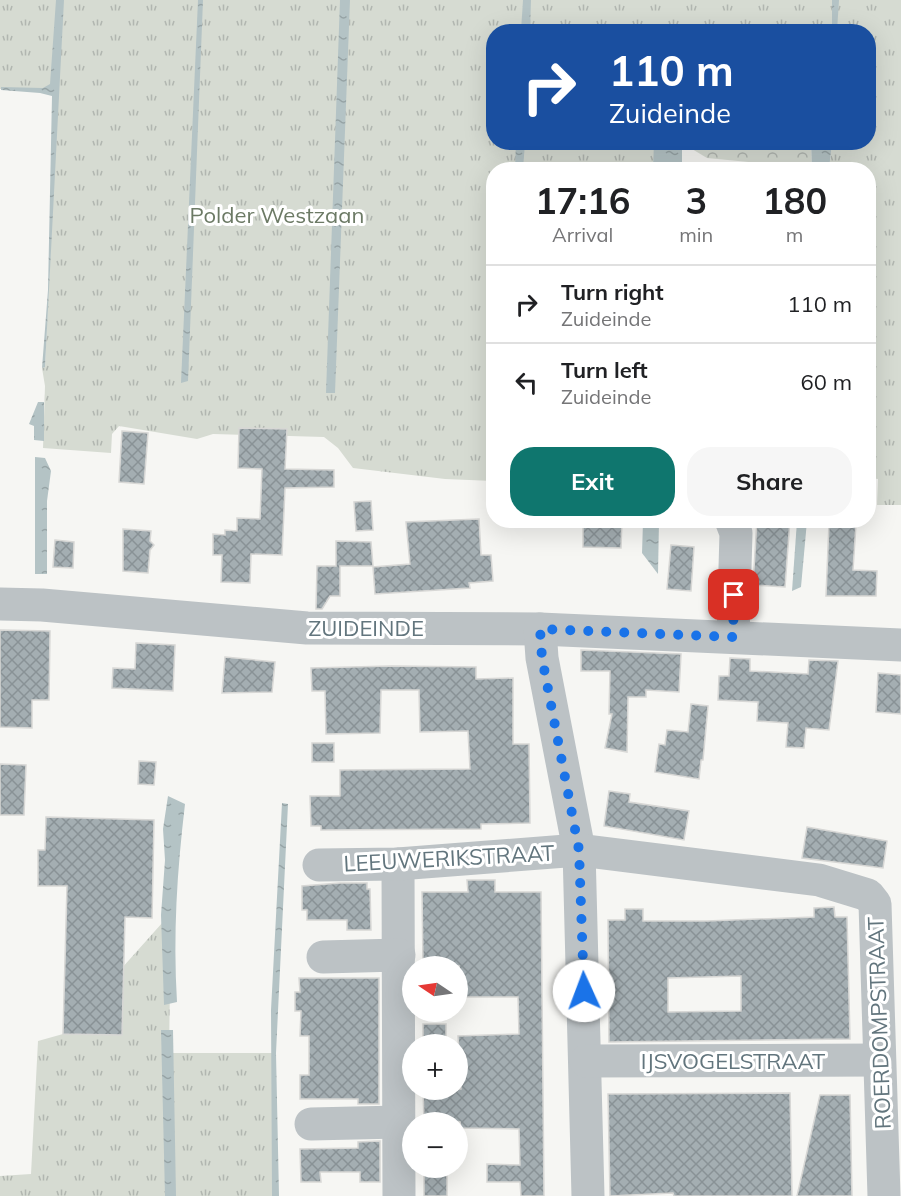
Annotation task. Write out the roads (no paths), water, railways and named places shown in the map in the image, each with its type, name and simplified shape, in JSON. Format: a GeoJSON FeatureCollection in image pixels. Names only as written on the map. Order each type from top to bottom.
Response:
{"type":"FeatureCollection","features":[{"type":"Feature","properties":{"kind":"street"},"geometry":{"type":"LineString","coordinates":[[733,637],[734,528]]}},
{"type":"Feature","properties":{"kind":"street","name":"ZUIDEINDE"},"geometry":{"type":"LineString","coordinates":[[0,604],[54,606],[307,628],[540,629],[901,645]]}},
{"type":"Feature","properties":{"kind":"street"},"geometry":{"type":"LineString","coordinates":[[540,629],[542,658],[579,850],[588,1196]]}},
{"type":"Feature","properties":{"kind":"street","name":"LEEUWERIKSTRAAT"},"geometry":{"type":"LineString","coordinates":[[319,865],[398,864],[579,850]]}},
{"type":"Feature","properties":{"kind":"street","name":"ROERDOMPSTRAAT"},"geometry":{"type":"LineString","coordinates":[[579,850],[819,880],[868,895],[875,904],[884,1196]]}},
{"type":"Feature","properties":{"kind":"street"},"geometry":{"type":"LineString","coordinates":[[398,864],[399,1196]]}},
{"type":"Feature","properties":{"kind":"street"},"geometry":{"type":"LineString","coordinates":[[322,957],[399,955]]}},
{"type":"Feature","properties":{"kind":"street","name":"IJSVOGELSTRAAT"},"geometry":{"type":"LineString","coordinates":[[586,1061],[879,1060]]}},
{"type":"Feature","properties":{"kind":"street"},"geometry":{"type":"LineString","coordinates":[[311,1124],[399,1122]]}},
{"type":"Feature","properties":{"kind":"water"},"geometry":{"type":"Polygon","coordinates":[[[56,0],[64,0],[45,367],[42,368],[48,290],[52,96],[1,90],[1,87],[43,88],[50,84],[56,0]]]}},
{"type":"Feature","properties":{"kind":"water"},"geometry":{"type":"Polygon","coordinates":[[[198,0],[203,0],[188,381],[181,383],[198,0]]]}},
{"type":"Feature","properties":{"kind":"water"},"geometry":{"type":"Polygon","coordinates":[[[340,0],[350,0],[335,393],[326,393],[340,0]]]}},
{"type":"Feature","properties":{"kind":"water"},"geometry":{"type":"Polygon","coordinates":[[[523,0],[531,0],[530,24],[521,24],[523,0]]]}},
{"type":"Feature","properties":{"kind":"water"},"geometry":{"type":"Polygon","coordinates":[[[832,0],[839,0],[837,24],[832,24],[832,0]]]}},
{"type":"Feature","properties":{"kind":"water"},"geometry":{"type":"Polygon","coordinates":[[[516,150],[524,150],[524,162],[515,162],[516,150]]]}},
{"type":"Feature","properties":{"kind":"water"},"geometry":{"type":"Polygon","coordinates":[[[654,150],[682,150],[682,162],[653,162],[654,150]]]}},
{"type":"Feature","properties":{"kind":"water"},"geometry":{"type":"Polygon","coordinates":[[[811,150],[831,150],[830,162],[812,162],[811,150]]]}},
{"type":"Feature","properties":{"kind":"water"},"geometry":{"type":"Polygon","coordinates":[[[38,402],[44,402],[44,441],[34,440],[34,426],[29,424],[38,402]]]}},
{"type":"Feature","properties":{"kind":"water"},"geometry":{"type":"Polygon","coordinates":[[[35,457],[45,458],[51,471],[47,501],[47,574],[35,574],[35,457]]]}},
{"type":"Feature","properties":{"kind":"water"},"geometry":{"type":"Polygon","coordinates":[[[643,528],[659,528],[658,574],[642,553],[643,528]]]}},
{"type":"Feature","properties":{"kind":"water"},"geometry":{"type":"Polygon","coordinates":[[[796,528],[806,528],[801,587],[792,591],[796,528]]]}},
{"type":"Feature","properties":{"kind":"water"},"geometry":{"type":"Polygon","coordinates":[[[168,796],[185,804],[176,903],[177,1002],[164,1005],[161,915],[165,860],[163,829],[168,796]]]}},
{"type":"Feature","properties":{"kind":"water"},"geometry":{"type":"Polygon","coordinates":[[[282,803],[288,804],[276,1053],[279,1196],[272,1196],[271,1010],[282,803]]]}},
{"type":"Feature","properties":{"kind":"water"},"geometry":{"type":"Polygon","coordinates":[[[161,1030],[173,1030],[176,1196],[165,1196],[161,1030]]]}},
{"type":"Feature","properties":{"kind":"park label","name":"Polder Westzaan"},"geometry":{"type":"Point","coordinates":[277,215]}}]}
